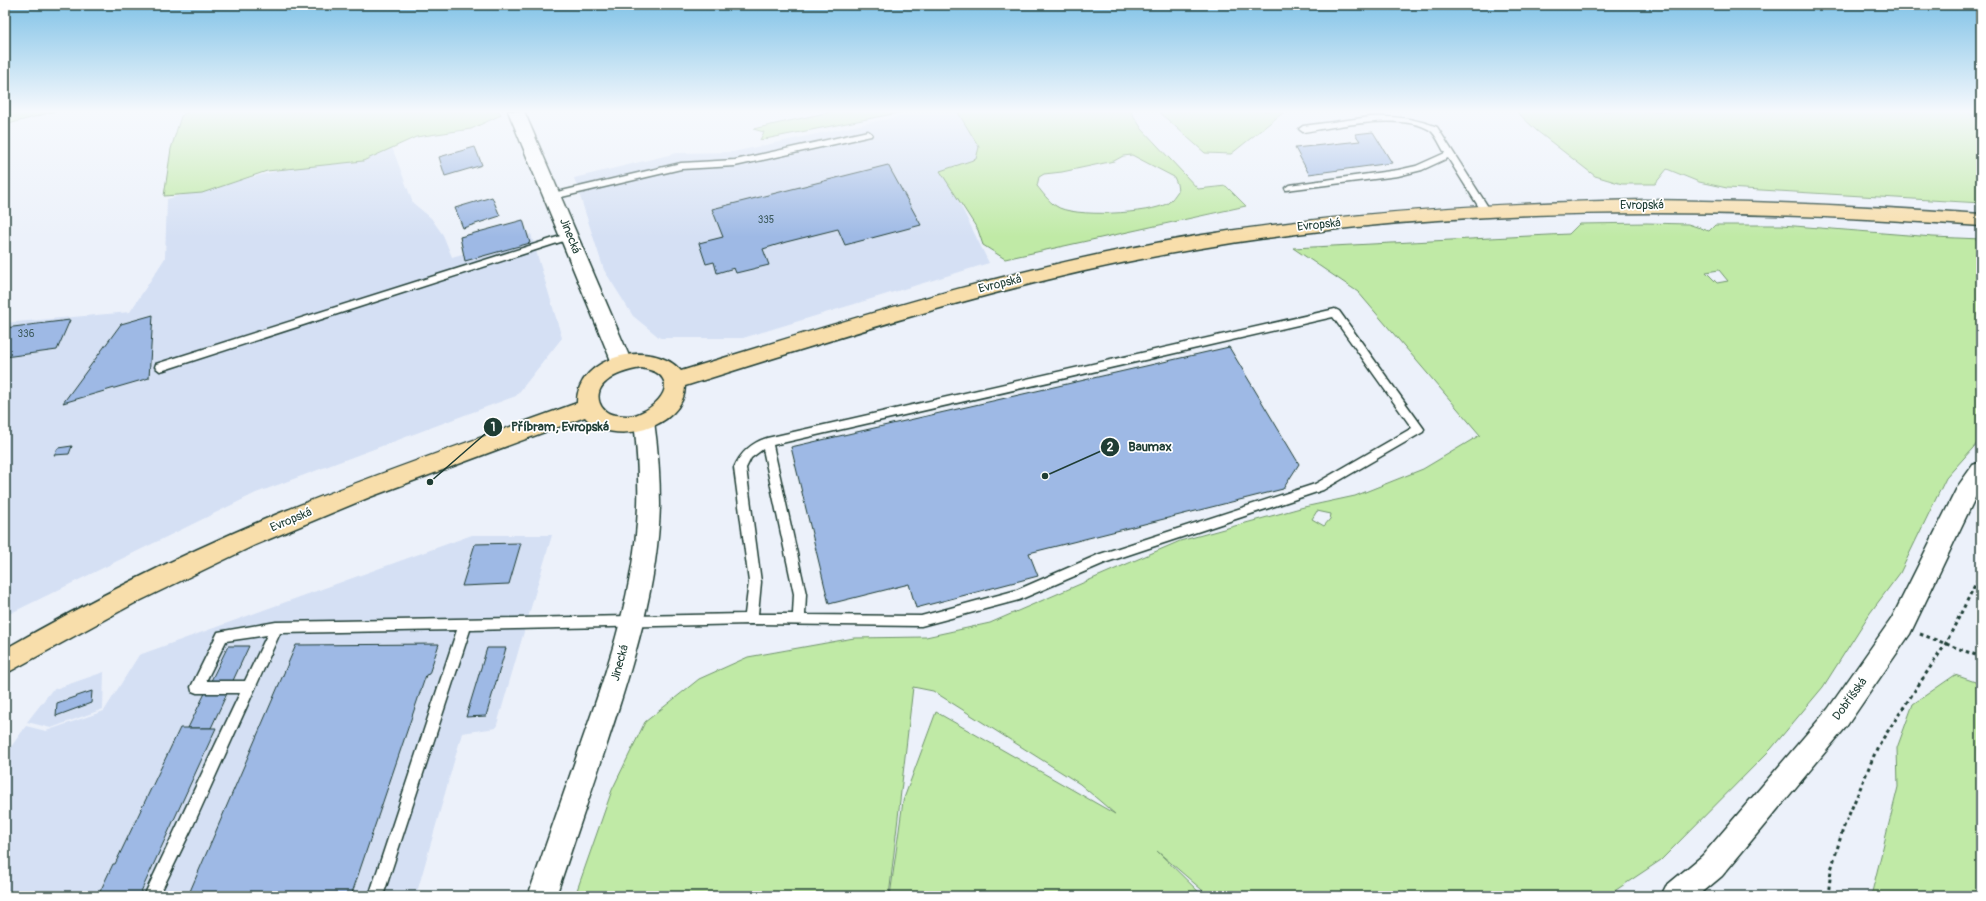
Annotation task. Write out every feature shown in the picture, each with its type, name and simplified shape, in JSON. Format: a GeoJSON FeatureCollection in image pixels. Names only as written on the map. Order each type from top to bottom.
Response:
{"type":"FeatureCollection","features":[{"type":"Feature","properties":{"kind":"main road","name":"Evropská"},"geometry":{"type":"LineString","coordinates":[[675,381],[922,304],[1003,282],[1088,263],[1271,230],[1485,210],[1578,206],[1778,206],[1981,220]]}},
{"type":"Feature","properties":{"kind":"main road"},"geometry":{"type":"LineString","coordinates":[[642,360],[660,364],[667,368],[675,381],[675,388],[669,404],[662,411],[644,421],[624,425],[614,424],[599,418],[589,407],[588,400],[592,385],[604,372],[622,363],[642,360]]}},
{"type":"Feature","properties":{"kind":"main road","name":"Evropská"},"geometry":{"type":"LineString","coordinates":[[5,662],[173,572],[257,534],[380,484],[589,407]]}},
{"type":"Feature","properties":{"kind":"street","name":"Jinecká"},"geometry":{"type":"LineString","coordinates":[[535,153],[554,196],[622,363]]}},
{"type":"Feature","properties":{"kind":"street","name":"Jinecká"},"geometry":{"type":"LineString","coordinates":[[542,896],[610,699],[631,622],[644,559],[648,520],[650,481],[644,421]]}},
{"type":"Feature","properties":{"kind":"street","name":"Dobříšská"},"geometry":{"type":"LineString","coordinates":[[1676,896],[1712,866],[1837,718],[1901,626],[1966,493],[1981,471]]}},
{"type":"Feature","properties":{"kind":"lane"},"geometry":{"type":"LineString","coordinates":[[554,196],[681,166],[735,163],[781,153]]}},
{"type":"Feature","properties":{"kind":"lane"},"geometry":{"type":"LineString","coordinates":[[1290,188],[1398,173],[1419,168],[1450,154],[1485,210]]}},
{"type":"Feature","properties":{"kind":"lane"},"geometry":{"type":"LineString","coordinates":[[160,367],[570,236]]}},
{"type":"Feature","properties":{"kind":"lane"},"geometry":{"type":"LineString","coordinates":[[249,686],[197,687],[222,636],[276,628],[751,620],[922,621],[1019,595],[1104,558],[1319,487],[1419,429],[1335,313],[767,442],[750,451],[742,462],[740,468],[755,582],[751,620]]}},
{"type":"Feature","properties":{"kind":"lane"},"geometry":{"type":"LineString","coordinates":[[767,442],[800,594],[799,620]]}},
{"type":"Feature","properties":{"kind":"lane"},"geometry":{"type":"LineString","coordinates":[[376,896],[464,626]]}},
{"type":"Feature","properties":{"kind":"lane"},"geometry":{"type":"LineString","coordinates":[[152,896],[276,628]]}},
{"type":"Feature","properties":{"kind":"path"},"geometry":{"type":"LineString","coordinates":[[1828,896],[1831,870],[1843,829],[1878,746],[1945,645],[1981,573]]}},
{"type":"Feature","properties":{"kind":"path"},"geometry":{"type":"LineString","coordinates":[[1901,626],[1945,645],[1981,657]]}},
{"type":"Feature","properties":{"kind":"shaded area"},"geometry":{"type":"Polygon","coordinates":[[[347,153],[394,153],[413,203],[431,218],[443,235],[452,257],[531,234],[562,338],[516,396],[256,493],[5,616],[5,323],[130,312],[165,258],[167,199],[347,153]]]}},
{"type":"Feature","properties":{"kind":"shaded area"},"geometry":{"type":"Polygon","coordinates":[[[677,153],[977,153],[976,159],[940,171],[955,194],[989,263],[743,338],[660,338],[633,316],[604,270],[574,178],[677,153]]]}},
{"type":"Feature","properties":{"kind":"shaded area"},"geometry":{"type":"Polygon","coordinates":[[[472,535],[552,535],[496,728],[462,733],[416,896],[5,896],[5,755],[26,726],[46,731],[104,711],[139,655],[472,535]]]}},
{"type":"Feature","properties":{"kind":"shaded area"},"geometry":{"type":"Polygon","coordinates":[[[104,672],[103,709],[51,728],[27,722],[52,690],[104,672]]]}},
{"type":"Feature","properties":{"kind":"green space"},"geometry":{"type":"Polygon","coordinates":[[[170,153],[381,153],[363,161],[267,171],[202,193],[164,196],[170,153]]]}},
{"type":"Feature","properties":{"kind":"green space"},"geometry":{"type":"Polygon","coordinates":[[[977,153],[1164,153],[1198,189],[1226,186],[1246,206],[1005,259],[983,245],[978,230],[940,171],[976,159],[977,153]],[[1132,155],[1123,156],[1114,161],[1062,172],[1044,174],[1039,177],[1037,186],[1051,202],[1065,210],[1112,213],[1146,210],[1168,203],[1178,191],[1174,177],[1132,155]]]}},
{"type":"Feature","properties":{"kind":"green space"},"geometry":{"type":"Polygon","coordinates":[[[1206,153],[1232,153],[1231,154],[1206,153]]]}},
{"type":"Feature","properties":{"kind":"green space"},"geometry":{"type":"Polygon","coordinates":[[[1565,153],[1981,153],[1981,203],[1727,188],[1699,182],[1667,169],[1655,184],[1622,184],[1595,176],[1565,153]]]}},
{"type":"Feature","properties":{"kind":"green space"},"geometry":{"type":"Polygon","coordinates":[[[1579,224],[1688,224],[1709,231],[1715,225],[1782,225],[1933,237],[1981,239],[1981,439],[1946,478],[1900,573],[1870,613],[1823,687],[1771,749],[1661,860],[1607,896],[1209,896],[1157,851],[1203,896],[890,896],[903,801],[936,712],[1115,814],[1080,784],[933,691],[913,687],[889,896],[575,896],[612,790],[645,722],[699,679],[748,657],[854,638],[926,637],[990,623],[1180,541],[1304,507],[1355,496],[1423,469],[1480,435],[1358,292],[1293,248],[1569,234],[1579,224]],[[1719,270],[1706,272],[1717,283],[1728,281],[1719,270]],[[1317,511],[1312,519],[1324,526],[1330,519],[1331,514],[1317,511]]]}},
{"type":"Feature","properties":{"kind":"green space"},"geometry":{"type":"Polygon","coordinates":[[[1955,675],[1981,684],[1981,896],[1871,896],[1898,787],[1897,748],[1913,704],[1955,675]]]}},
{"type":"Feature","properties":{"kind":"building"},"geometry":{"type":"Polygon","coordinates":[[[453,153],[477,153],[482,165],[445,176],[439,157],[453,153]]]}},
{"type":"Feature","properties":{"kind":"building"},"geometry":{"type":"Polygon","coordinates":[[[1298,153],[1386,153],[1392,163],[1309,174],[1298,153]]]}},
{"type":"Feature","properties":{"kind":"building"},"geometry":{"type":"Polygon","coordinates":[[[888,165],[921,225],[845,245],[838,229],[786,242],[763,249],[769,265],[736,273],[734,268],[717,273],[714,262],[706,264],[699,243],[723,237],[712,209],[888,165]]]}},
{"type":"Feature","properties":{"kind":"building"},"geometry":{"type":"Polygon","coordinates":[[[492,197],[500,216],[463,228],[455,208],[492,197]]]}},
{"type":"Feature","properties":{"kind":"building"},"geometry":{"type":"Polygon","coordinates":[[[523,220],[530,243],[465,261],[460,237],[523,220]]]}},
{"type":"Feature","properties":{"kind":"building"},"geometry":{"type":"Polygon","coordinates":[[[153,315],[149,378],[63,403],[121,324],[153,315]]]}},
{"type":"Feature","properties":{"kind":"building"},"geometry":{"type":"Polygon","coordinates":[[[70,320],[57,350],[5,357],[5,328],[70,320]]]}},
{"type":"Feature","properties":{"kind":"building"},"geometry":{"type":"Polygon","coordinates":[[[1229,347],[1299,464],[1283,489],[1029,553],[1038,576],[916,608],[909,584],[829,604],[791,447],[1229,347]]]}},
{"type":"Feature","properties":{"kind":"building"},"geometry":{"type":"Polygon","coordinates":[[[72,446],[69,454],[54,455],[58,448],[72,446]]]}},
{"type":"Feature","properties":{"kind":"building"},"geometry":{"type":"Polygon","coordinates":[[[521,543],[509,584],[462,586],[475,544],[521,543]]]}},
{"type":"Feature","properties":{"kind":"building"},"geometry":{"type":"Polygon","coordinates":[[[439,644],[429,674],[426,675],[351,896],[188,896],[296,645],[439,644]]]}},
{"type":"Feature","properties":{"kind":"building"},"geometry":{"type":"Polygon","coordinates":[[[228,646],[249,646],[211,728],[188,728],[228,646]]]}},
{"type":"Feature","properties":{"kind":"building"},"geometry":{"type":"Polygon","coordinates":[[[487,648],[506,648],[486,716],[466,717],[487,648]]]}},
{"type":"Feature","properties":{"kind":"building"},"geometry":{"type":"Polygon","coordinates":[[[92,691],[91,703],[56,716],[57,703],[92,691]]]}},
{"type":"Feature","properties":{"kind":"building"},"geometry":{"type":"Polygon","coordinates":[[[180,728],[216,728],[139,896],[98,896],[113,864],[115,864],[180,728]]]}},
{"type":"Feature","properties":{"kind":"place","name":"Baumax"},"geometry":{"type":"Point","coordinates":[1045,476]}},
{"type":"Feature","properties":{"kind":"place","name":"Příbram, Evropská"},"geometry":{"type":"Point","coordinates":[430,482]}}]}
